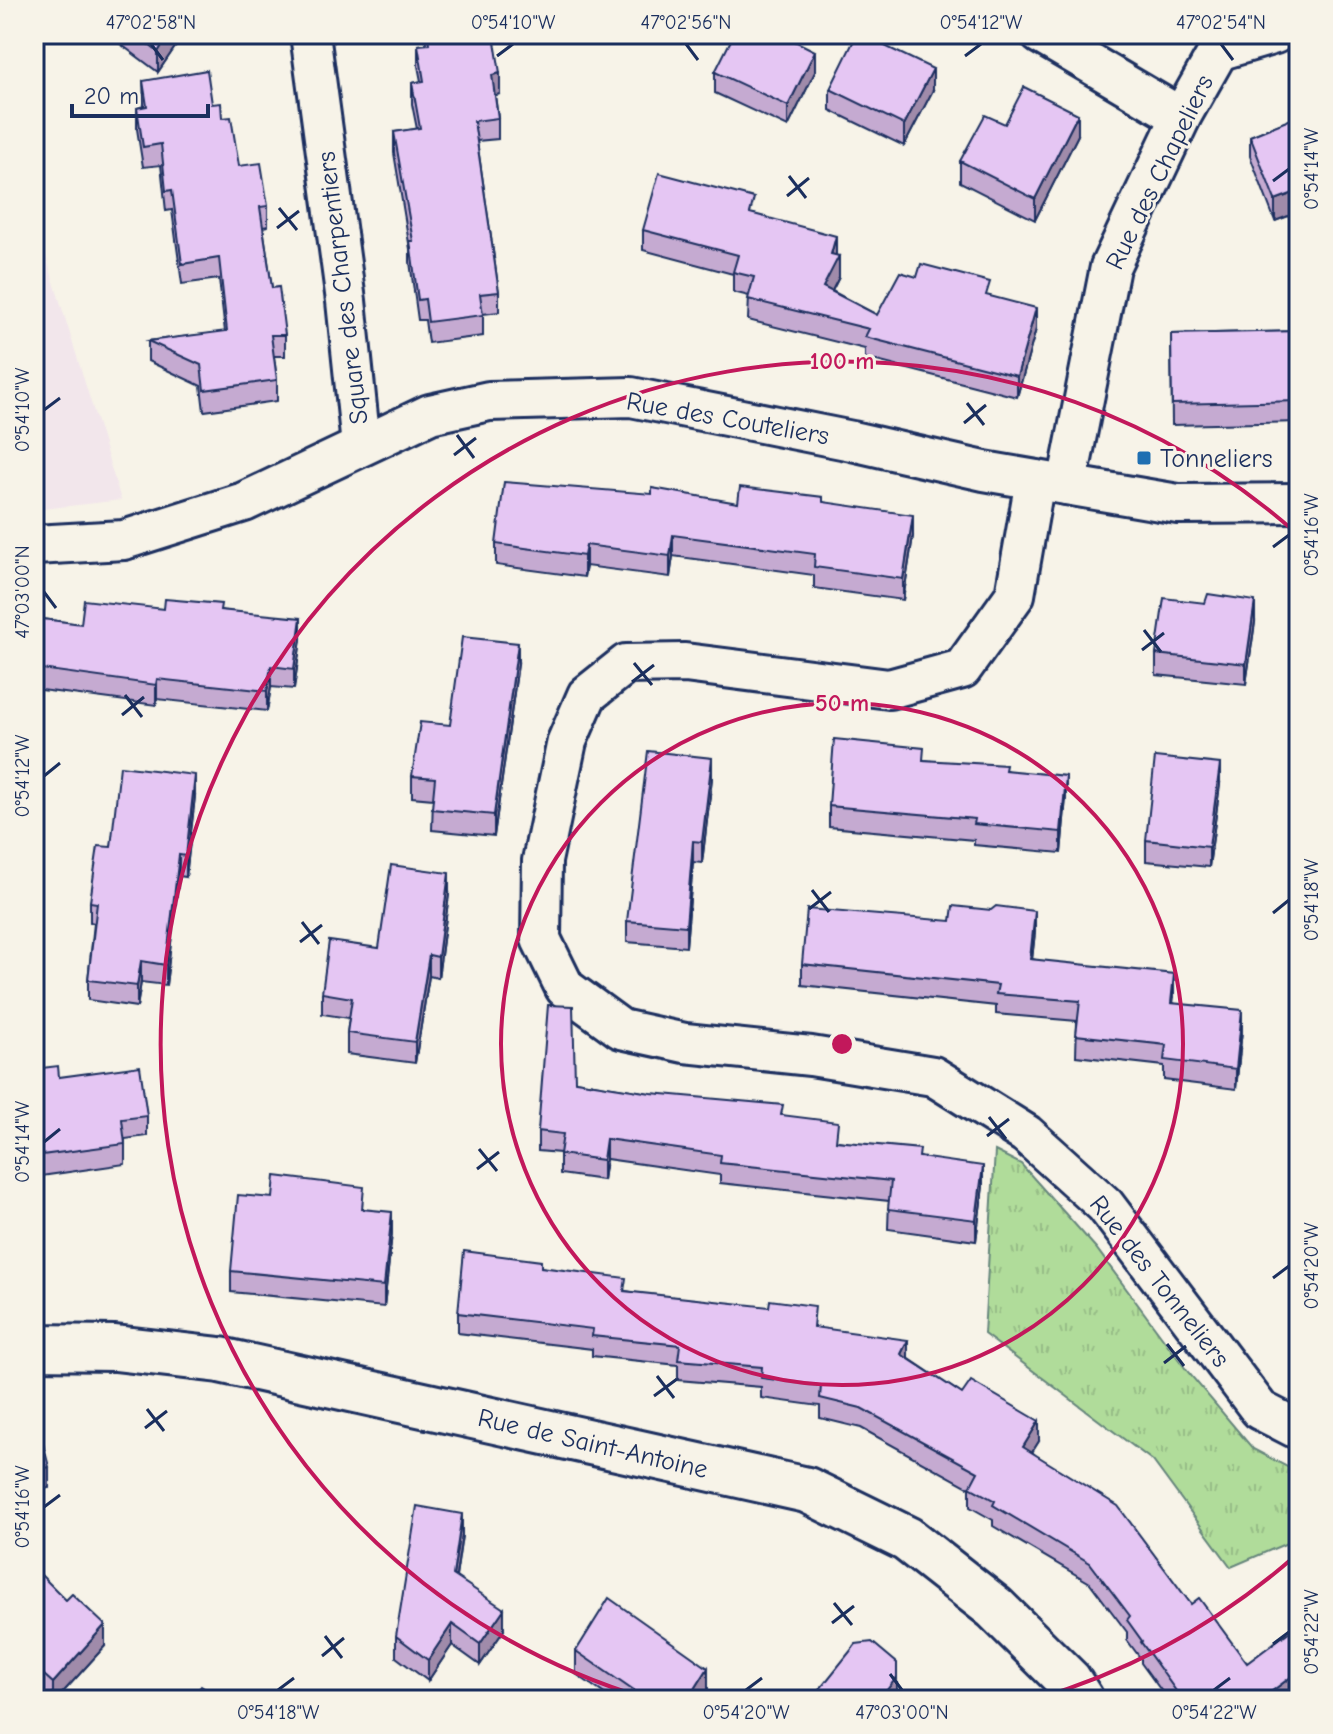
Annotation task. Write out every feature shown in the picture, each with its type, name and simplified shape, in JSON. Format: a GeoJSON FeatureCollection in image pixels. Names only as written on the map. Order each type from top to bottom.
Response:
{"type":"FeatureCollection","features":[{"type":"Feature","properties":{"kind":"street","name":"Square des Charpentiers"},"geometry":{"type":"LineString","coordinates":[[310,34],[346,301],[361,446]]}},
{"type":"Feature","properties":{"kind":"street"},"geometry":{"type":"LineString","coordinates":[[1040,34],[1181,117]]}},
{"type":"Feature","properties":{"kind":"street","name":"Rue des Chapeliers"},"geometry":{"type":"LineString","coordinates":[[1051,483],[1110,267],[1181,117],[1225,42],[1275,34]]}},
{"type":"Feature","properties":{"kind":"street","name":"Rue des Couteliers"},"geometry":{"type":"LineString","coordinates":[[34,545],[124,540],[244,502],[430,414],[489,401],[631,397],[984,471],[1178,504],[1299,503]]}},
{"type":"Feature","properties":{"kind":"street","name":"Rue des Tonneliers"},"geometry":{"type":"LineString","coordinates":[[1051,483],[1015,595],[962,669],[889,689],[685,663],[626,664],[587,695],[567,741],[542,861],[541,939],[565,988],[621,1029],[685,1043],[811,1056],[933,1076],[1026,1134],[1105,1205],[1260,1410],[1299,1430]]}},
{"type":"Feature","properties":{"kind":"street","name":"Rue de Saint-Antoine"},"geometry":{"type":"LineString","coordinates":[[34,1347],[115,1348],[220,1360],[807,1490],[907,1539],[995,1608],[1069,1681],[1081,1700]]}},
{"type":"Feature","properties":{"kind":"shaded area"},"geometry":{"type":"Polygon","coordinates":[[[34,217],[121,500],[34,510],[34,217]]]}},
{"type":"Feature","properties":{"kind":"green space"},"geometry":{"type":"Polygon","coordinates":[[[995,1151],[1021,1164],[1096,1248],[1188,1372],[1253,1449],[1299,1473],[1299,1538],[1231,1567],[1153,1461],[984,1334],[995,1151]]]}},
{"type":"Feature","properties":{"kind":"building"},"geometry":{"type":"Polygon","coordinates":[[[135,34],[169,34],[158,52],[135,34]]]}},
{"type":"Feature","properties":{"kind":"building"},"geometry":{"type":"Polygon","coordinates":[[[428,34],[494,35],[500,73],[492,75],[498,118],[474,121],[499,292],[480,294],[483,315],[428,322],[425,299],[418,300],[410,241],[413,241],[394,132],[420,128],[412,83],[424,81],[418,45],[429,44],[428,34]]]}},
{"type":"Feature","properties":{"kind":"building"},"geometry":{"type":"Polygon","coordinates":[[[734,34],[781,34],[815,51],[788,106],[715,72],[734,34]]]}},
{"type":"Feature","properties":{"kind":"building"},"geometry":{"type":"Polygon","coordinates":[[[857,34],[933,69],[904,125],[830,89],[857,34]]]}},
{"type":"Feature","properties":{"kind":"building"},"geometry":{"type":"Polygon","coordinates":[[[207,70],[212,104],[221,103],[222,118],[231,117],[239,166],[261,163],[268,206],[260,207],[272,288],[279,287],[285,335],[271,335],[277,380],[204,390],[201,365],[148,341],[227,331],[219,258],[182,264],[172,190],[166,191],[161,144],[143,147],[137,108],[147,106],[143,81],[207,70]]]}},
{"type":"Feature","properties":{"kind":"building"},"geometry":{"type":"Polygon","coordinates":[[[1024,87],[1078,114],[1035,199],[960,161],[985,115],[1005,124],[1024,87]]]}},
{"type":"Feature","properties":{"kind":"building"},"geometry":{"type":"Polygon","coordinates":[[[1299,116],[1299,191],[1275,200],[1250,136],[1299,116]]]}},
{"type":"Feature","properties":{"kind":"building"},"geometry":{"type":"Polygon","coordinates":[[[659,173],[754,198],[750,213],[836,236],[831,254],[839,256],[823,287],[877,315],[900,272],[917,277],[921,264],[990,282],[986,295],[1036,308],[1017,376],[865,337],[869,329],[748,299],[754,277],[733,272],[738,255],[643,230],[659,173]]]}},
{"type":"Feature","properties":{"kind":"building"},"geometry":{"type":"Polygon","coordinates":[[[1299,331],[1299,401],[1172,404],[1171,334],[1299,331]]]}},
{"type":"Feature","properties":{"kind":"building"},"geometry":{"type":"Polygon","coordinates":[[[504,482],[652,494],[652,488],[738,503],[740,487],[823,497],[823,502],[913,515],[903,579],[814,567],[815,554],[673,535],[670,556],[586,545],[584,556],[496,544],[504,482]]]}},
{"type":"Feature","properties":{"kind":"building"},"geometry":{"type":"Polygon","coordinates":[[[1208,594],[1255,601],[1246,664],[1156,654],[1164,598],[1205,603],[1208,594]]]}},
{"type":"Feature","properties":{"kind":"building"},"geometry":{"type":"Polygon","coordinates":[[[165,599],[221,604],[220,610],[301,618],[294,669],[271,666],[267,691],[157,679],[156,685],[34,668],[34,618],[81,624],[84,600],[164,609],[165,599]]]}},
{"type":"Feature","properties":{"kind":"building"},"geometry":{"type":"Polygon","coordinates":[[[462,637],[518,643],[494,815],[432,809],[435,778],[412,776],[420,722],[450,725],[462,637]]]}},
{"type":"Feature","properties":{"kind":"building"},"geometry":{"type":"Polygon","coordinates":[[[834,739],[924,748],[923,760],[1006,765],[1005,770],[1066,776],[1061,832],[974,824],[975,819],[829,806],[834,739]]]}},
{"type":"Feature","properties":{"kind":"building"},"geometry":{"type":"Polygon","coordinates":[[[648,751],[712,758],[702,842],[693,841],[686,926],[627,921],[648,751]]]}},
{"type":"Feature","properties":{"kind":"building"},"geometry":{"type":"Polygon","coordinates":[[[1155,757],[1220,764],[1209,847],[1146,840],[1155,757]]]}},
{"type":"Feature","properties":{"kind":"building"},"geometry":{"type":"Polygon","coordinates":[[[120,766],[195,775],[186,856],[179,855],[166,965],[141,961],[137,986],[88,980],[97,903],[90,902],[98,846],[111,847],[120,766]]]}},
{"type":"Feature","properties":{"kind":"building"},"geometry":{"type":"Polygon","coordinates":[[[391,865],[449,873],[438,957],[429,955],[415,1042],[347,1033],[352,998],[322,993],[329,941],[379,948],[391,865]]]}},
{"type":"Feature","properties":{"kind":"building"},"geometry":{"type":"Polygon","coordinates":[[[953,906],[991,910],[996,906],[1035,911],[1030,959],[1174,974],[1171,1003],[1242,1010],[1236,1069],[1164,1060],[1166,1045],[1076,1035],[1080,1001],[996,994],[998,985],[802,964],[807,909],[951,921],[953,906]]]}},
{"type":"Feature","properties":{"kind":"building"},"geometry":{"type":"Polygon","coordinates":[[[548,1005],[573,1006],[575,1081],[651,1093],[783,1105],[781,1115],[838,1122],[836,1141],[920,1149],[919,1157],[983,1166],[976,1220],[888,1209],[891,1181],[720,1163],[721,1155],[606,1139],[603,1160],[560,1154],[563,1134],[538,1131],[548,1005]]]}},
{"type":"Feature","properties":{"kind":"building"},"geometry":{"type":"Polygon","coordinates":[[[58,1066],[59,1077],[140,1066],[147,1116],[122,1119],[125,1144],[34,1156],[34,1069],[58,1066]]]}},
{"type":"Feature","properties":{"kind":"building"},"geometry":{"type":"Polygon","coordinates":[[[275,1176],[364,1187],[362,1209],[392,1212],[384,1286],[231,1271],[238,1195],[273,1198],[275,1176]]]}},
{"type":"Feature","properties":{"kind":"building"},"geometry":{"type":"Polygon","coordinates":[[[464,1251],[541,1261],[541,1267],[626,1278],[624,1291],[769,1307],[770,1300],[815,1306],[813,1327],[908,1340],[901,1354],[962,1394],[971,1381],[1039,1421],[1023,1447],[1118,1506],[1191,1604],[1199,1598],[1247,1663],[1290,1631],[1299,1644],[1299,1671],[1260,1700],[1172,1700],[1169,1696],[1176,1691],[1127,1620],[1130,1616],[1090,1563],[993,1505],[995,1501],[970,1487],[978,1472],[861,1408],[820,1398],[821,1386],[761,1378],[762,1367],[678,1360],[680,1345],[592,1336],[593,1329],[458,1313],[464,1251]]]}},
{"type":"Feature","properties":{"kind":"building"},"geometry":{"type":"Polygon","coordinates":[[[34,1408],[49,1467],[34,1470],[34,1408]]]}},
{"type":"Feature","properties":{"kind":"building"},"geometry":{"type":"Polygon","coordinates":[[[417,1506],[462,1514],[453,1575],[504,1609],[480,1644],[452,1624],[428,1660],[396,1636],[417,1506]]]}},
{"type":"Feature","properties":{"kind":"building"},"geometry":{"type":"Polygon","coordinates":[[[34,1568],[66,1600],[72,1594],[105,1625],[53,1683],[34,1666],[34,1568]]]}},
{"type":"Feature","properties":{"kind":"building"},"geometry":{"type":"Polygon","coordinates":[[[609,1598],[708,1668],[688,1700],[647,1700],[576,1651],[609,1598]]]}},
{"type":"Feature","properties":{"kind":"building"},"geometry":{"type":"Polygon","coordinates":[[[872,1642],[897,1663],[897,1677],[882,1696],[887,1700],[811,1700],[856,1644],[872,1642]]]}},
{"type":"Feature","properties":{"kind":"building"},"geometry":{"type":"Polygon","coordinates":[[[201,1686],[222,1700],[191,1700],[201,1686]]]}},
{"type":"Feature","properties":{"kind":"place","name":"Tonneliers"},"geometry":{"type":"Point","coordinates":[1144,458]}}]}
